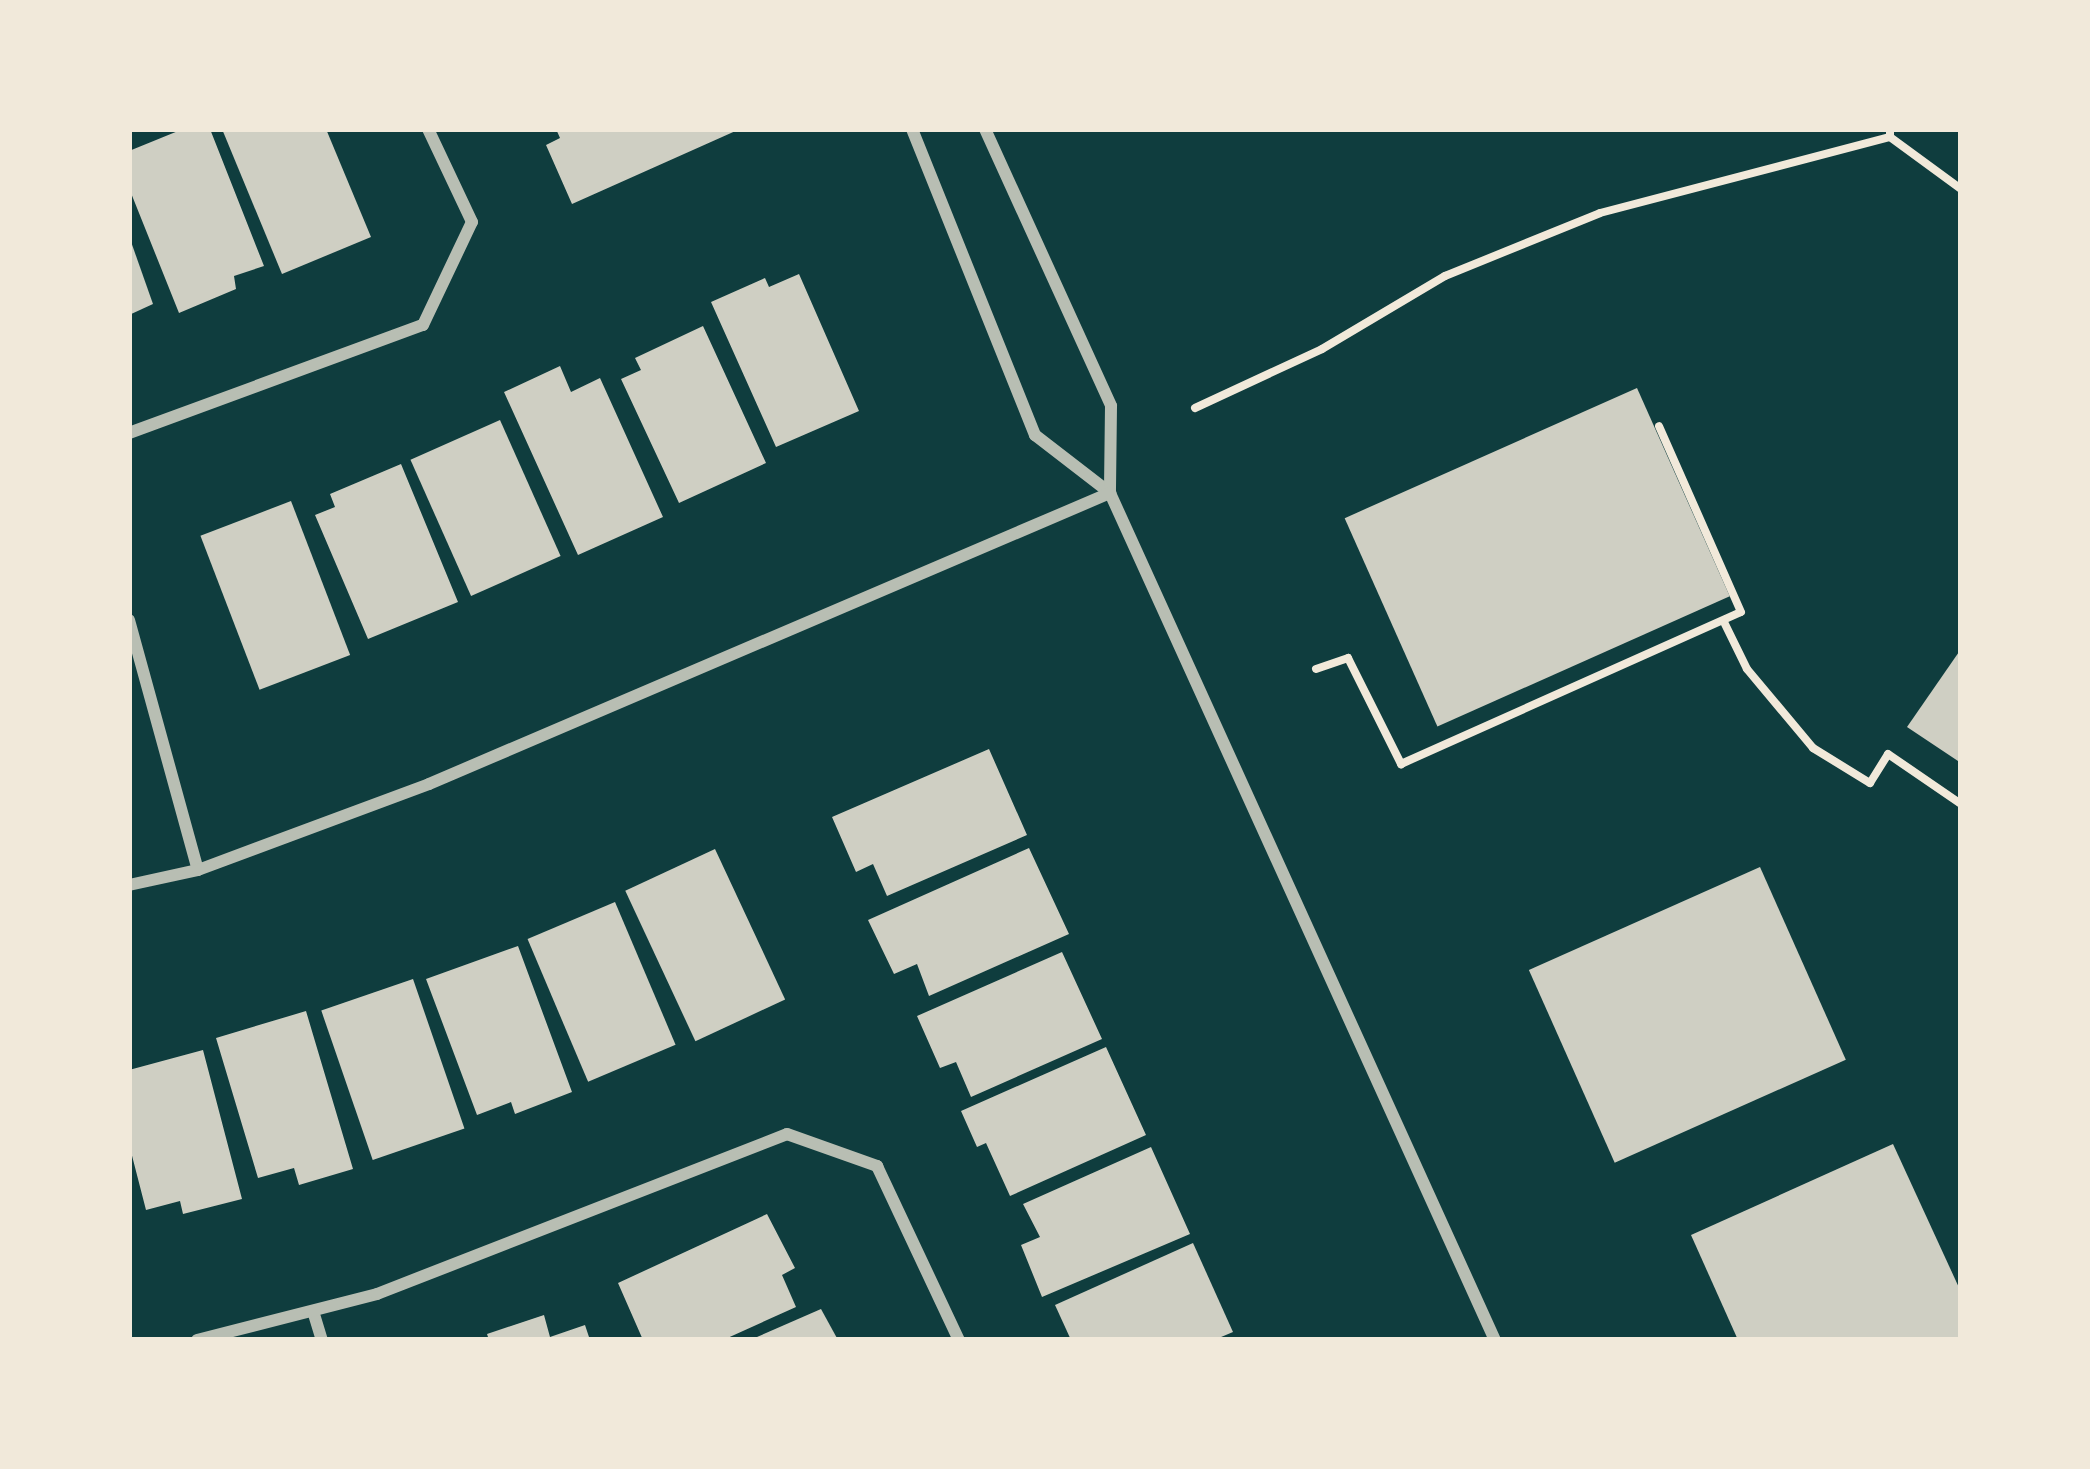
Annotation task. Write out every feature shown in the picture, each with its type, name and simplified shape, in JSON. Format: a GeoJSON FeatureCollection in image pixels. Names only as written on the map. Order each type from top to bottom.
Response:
{"type":"FeatureCollection","features":[{"type":"Feature","properties":{"kind":"street"},"geometry":{"type":"LineString","coordinates":[[129,433],[423,325],[472,222],[428,129]]}},
{"type":"Feature","properties":{"kind":"street"},"geometry":{"type":"LineString","coordinates":[[912,129],[1035,435],[1110,493]]}},
{"type":"Feature","properties":{"kind":"street"},"geometry":{"type":"LineString","coordinates":[[985,129],[1111,406],[1110,493],[1495,1340]]}},
{"type":"Feature","properties":{"kind":"street"},"geometry":{"type":"LineString","coordinates":[[129,885],[198,871],[429,784],[1110,493]]}},
{"type":"Feature","properties":{"kind":"street"},"geometry":{"type":"LineString","coordinates":[[129,620],[198,871]]}},
{"type":"Feature","properties":{"kind":"street"},"geometry":{"type":"LineString","coordinates":[[196,1340],[313,1311],[787,1134],[877,1166],[959,1340]]}},
{"type":"Feature","properties":{"kind":"street"},"geometry":{"type":"LineString","coordinates":[[313,1311],[322,1340]]}},
{"type":"Feature","properties":{"kind":"path"},"geometry":{"type":"LineString","coordinates":[[1195,408],[1322,349],[1445,277],[1600,213],[1890,133],[1961,189]]}},
{"type":"Feature","properties":{"kind":"path"},"geometry":{"type":"LineString","coordinates":[[1316,669],[1348,658],[1401,764],[1741,612],[1659,426]]}},
{"type":"Feature","properties":{"kind":"path"},"geometry":{"type":"LineString","coordinates":[[1724,622],[1747,669],[1813,748],[1870,783],[1888,754],[1961,804]]}},
{"type":"Feature","properties":{"kind":"building"},"geometry":{"type":"Polygon","coordinates":[[[183,129],[210,129],[264,266],[234,276],[236,289],[179,313],[129,188],[129,151],[183,129]]]}},
{"type":"Feature","properties":{"kind":"building"},"geometry":{"type":"Polygon","coordinates":[[[222,129],[326,129],[371,237],[282,274],[222,129]]]}},
{"type":"Feature","properties":{"kind":"building"},"geometry":{"type":"Polygon","coordinates":[[[556,129],[740,129],[572,204],[546,145],[560,138],[556,129]]]}},
{"type":"Feature","properties":{"kind":"building"},"geometry":{"type":"Polygon","coordinates":[[[129,236],[153,304],[129,315],[129,236]]]}},
{"type":"Feature","properties":{"kind":"building"},"geometry":{"type":"Polygon","coordinates":[[[799,274],[859,411],[776,447],[711,302],[765,278],[769,287],[799,274]]]}},
{"type":"Feature","properties":{"kind":"building"},"geometry":{"type":"Polygon","coordinates":[[[703,326],[766,463],[679,503],[621,379],[641,370],[635,358],[703,326]]]}},
{"type":"Feature","properties":{"kind":"building"},"geometry":{"type":"Polygon","coordinates":[[[560,366],[571,392],[600,378],[663,517],[578,555],[504,392],[560,366]]]}},
{"type":"Feature","properties":{"kind":"building"},"geometry":{"type":"Polygon","coordinates":[[[1637,388],[1730,596],[1437,726],[1345,518],[1637,388]]]}},
{"type":"Feature","properties":{"kind":"building"},"geometry":{"type":"Polygon","coordinates":[[[500,420],[561,556],[471,596],[410,460],[500,420]]]}},
{"type":"Feature","properties":{"kind":"building"},"geometry":{"type":"Polygon","coordinates":[[[401,464],[458,602],[368,639],[315,515],[335,507],[330,494],[401,464]]]}},
{"type":"Feature","properties":{"kind":"building"},"geometry":{"type":"Polygon","coordinates":[[[291,501],[350,655],[260,690],[200,536],[291,501]]]}},
{"type":"Feature","properties":{"kind":"building"},"geometry":{"type":"Polygon","coordinates":[[[1961,649],[1961,763],[1907,727],[1961,649]]]}},
{"type":"Feature","properties":{"kind":"building"},"geometry":{"type":"Polygon","coordinates":[[[989,749],[1027,835],[887,896],[873,864],[856,872],[832,817],[989,749]]]}},
{"type":"Feature","properties":{"kind":"building"},"geometry":{"type":"Polygon","coordinates":[[[1029,848],[1069,934],[929,996],[917,964],[894,974],[868,920],[1029,848]]]}},
{"type":"Feature","properties":{"kind":"building"},"geometry":{"type":"Polygon","coordinates":[[[715,849],[785,999],[695,1041],[625,891],[715,849]]]}},
{"type":"Feature","properties":{"kind":"building"},"geometry":{"type":"Polygon","coordinates":[[[1760,867],[1846,1060],[1615,1163],[1529,970],[1760,867]]]}},
{"type":"Feature","properties":{"kind":"building"},"geometry":{"type":"Polygon","coordinates":[[[615,902],[676,1045],[588,1082],[528,939],[615,902]]]}},
{"type":"Feature","properties":{"kind":"building"},"geometry":{"type":"Polygon","coordinates":[[[518,946],[572,1092],[515,1114],[511,1102],[477,1115],[426,979],[518,946]]]}},
{"type":"Feature","properties":{"kind":"building"},"geometry":{"type":"Polygon","coordinates":[[[1062,952],[1102,1039],[971,1097],[956,1062],[940,1068],[917,1016],[1062,952]]]}},
{"type":"Feature","properties":{"kind":"building"},"geometry":{"type":"Polygon","coordinates":[[[413,979],[464,1128],[373,1160],[321,1011],[413,979]]]}},
{"type":"Feature","properties":{"kind":"building"},"geometry":{"type":"Polygon","coordinates":[[[306,1011],[353,1169],[299,1185],[294,1168],[258,1178],[216,1038],[306,1011]]]}},
{"type":"Feature","properties":{"kind":"building"},"geometry":{"type":"Polygon","coordinates":[[[1106,1047],[1146,1135],[1010,1196],[986,1143],[977,1147],[961,1111],[1106,1047]]]}},
{"type":"Feature","properties":{"kind":"building"},"geometry":{"type":"Polygon","coordinates":[[[203,1050],[242,1199],[183,1214],[180,1201],[146,1210],[129,1144],[129,1070],[203,1050]]]}},
{"type":"Feature","properties":{"kind":"building"},"geometry":{"type":"Polygon","coordinates":[[[1893,1144],[1961,1292],[1961,1340],[1738,1340],[1691,1235],[1893,1144]]]}},
{"type":"Feature","properties":{"kind":"building"},"geometry":{"type":"Polygon","coordinates":[[[1151,1147],[1190,1234],[1042,1297],[1021,1245],[1040,1237],[1023,1204],[1151,1147]]]}},
{"type":"Feature","properties":{"kind":"building"},"geometry":{"type":"Polygon","coordinates":[[[767,1214],[795,1268],[782,1275],[796,1307],[723,1340],[643,1340],[618,1283],[767,1214]]]}},
{"type":"Feature","properties":{"kind":"building"},"geometry":{"type":"Polygon","coordinates":[[[1193,1243],[1233,1332],[1214,1340],[1071,1340],[1055,1305],[1193,1243]]]}},
{"type":"Feature","properties":{"kind":"building"},"geometry":{"type":"Polygon","coordinates":[[[821,1309],[838,1340],[750,1340],[821,1309]]]}},
{"type":"Feature","properties":{"kind":"building"},"geometry":{"type":"Polygon","coordinates":[[[544,1315],[550,1337],[585,1325],[590,1340],[489,1340],[487,1334],[544,1315]]]}}]}
